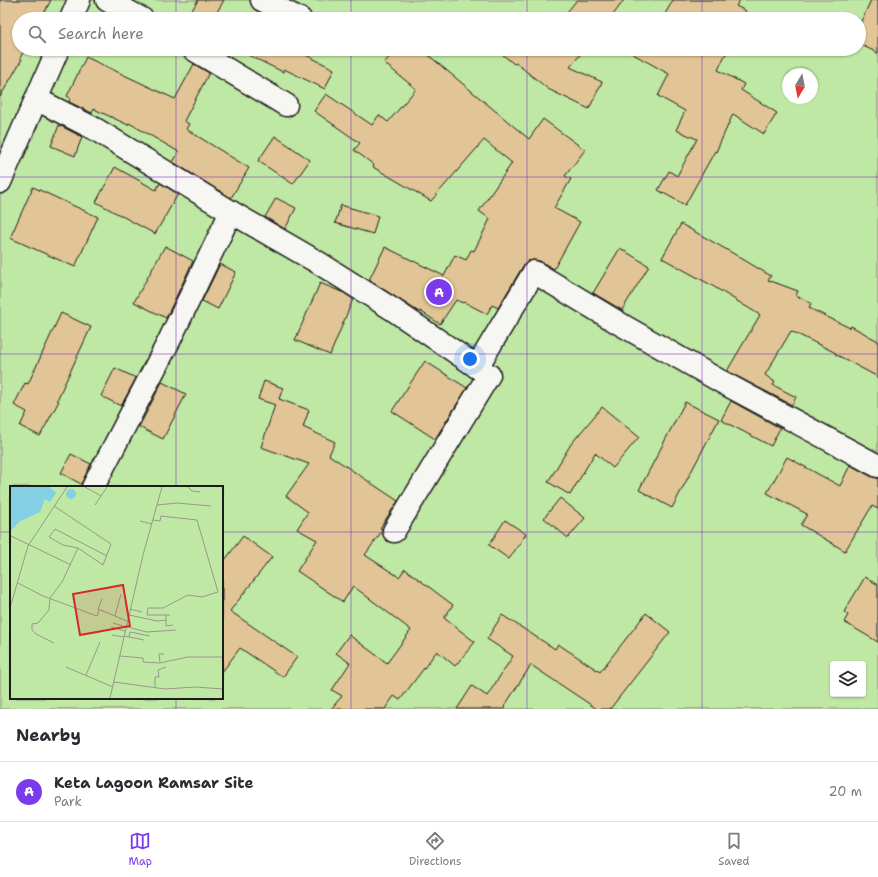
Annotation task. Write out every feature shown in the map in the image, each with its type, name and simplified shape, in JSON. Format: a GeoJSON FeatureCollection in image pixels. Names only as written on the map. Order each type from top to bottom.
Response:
{"type":"FeatureCollection","features":[{"type":"Feature","properties":{"kind":"street"},"geometry":{"type":"LineString","coordinates":[[73,12],[79,0]]}},
{"type":"Feature","properties":{"kind":"street"},"geometry":{"type":"LineString","coordinates":[[107,0],[129,12]]}},
{"type":"Feature","properties":{"kind":"street"},"geometry":{"type":"LineString","coordinates":[[262,0],[286,12]]}},
{"type":"Feature","properties":{"kind":"street"},"geometry":{"type":"LineString","coordinates":[[0,182],[55,56]]}},
{"type":"Feature","properties":{"kind":"street"},"geometry":{"type":"LineString","coordinates":[[205,56],[286,105]]}},
{"type":"Feature","properties":{"kind":"street"},"geometry":{"type":"LineString","coordinates":[[36,99],[95,129],[318,263],[385,304],[489,376],[394,531]]}},
{"type":"Feature","properties":{"kind":"street"},"geometry":{"type":"LineString","coordinates":[[94,486],[169,341],[231,212]]}},
{"type":"Feature","properties":{"kind":"street"},"geometry":{"type":"LineString","coordinates":[[477,367],[534,272],[622,325],[720,381],[878,466]]}},
{"type":"Feature","properties":{"kind":"green space"},"geometry":{"type":"Polygon","coordinates":[[[0,0],[878,0],[878,709],[0,709],[0,0]]]}},
{"type":"Feature","properties":{"kind":"building"},"geometry":{"type":"Polygon","coordinates":[[[0,0],[51,0],[45,12],[12,12],[12,56],[21,56],[20,58],[22,59],[0,97],[0,0]]]}},
{"type":"Feature","properties":{"kind":"building"},"geometry":{"type":"Polygon","coordinates":[[[198,0],[224,0],[217,12],[191,12],[198,0]]]}},
{"type":"Feature","properties":{"kind":"building"},"geometry":{"type":"Polygon","coordinates":[[[577,0],[624,0],[615,12],[567,12],[577,0]]]}},
{"type":"Feature","properties":{"kind":"building"},"geometry":{"type":"Polygon","coordinates":[[[673,0],[740,0],[736,6],[746,11],[746,12],[666,12],[673,0]]]}},
{"type":"Feature","properties":{"kind":"building"},"geometry":{"type":"Polygon","coordinates":[[[871,0],[878,0],[878,53],[866,47],[865,12],[871,0]]]}},
{"type":"Feature","properties":{"kind":"building"},"geometry":{"type":"Polygon","coordinates":[[[250,56],[308,56],[334,69],[325,89],[284,69],[283,72],[250,56]]]}},
{"type":"Feature","properties":{"kind":"building"},"geometry":{"type":"Polygon","coordinates":[[[390,56],[429,56],[529,139],[543,119],[585,150],[565,176],[571,179],[554,208],[580,222],[554,269],[540,261],[528,261],[523,266],[498,308],[492,305],[487,314],[464,302],[463,303],[456,300],[440,324],[369,280],[385,247],[444,276],[455,255],[466,260],[471,250],[474,251],[490,219],[479,211],[512,163],[484,140],[431,201],[373,167],[374,165],[354,150],[360,143],[314,111],[326,94],[372,125],[379,115],[388,122],[416,89],[384,63],[390,56]]]}},
{"type":"Feature","properties":{"kind":"building"},"geometry":{"type":"Polygon","coordinates":[[[504,56],[579,56],[570,67],[602,82],[589,109],[548,89],[516,63],[514,64],[504,56]]]}},
{"type":"Feature","properties":{"kind":"building"},"geometry":{"type":"Polygon","coordinates":[[[637,56],[725,56],[718,70],[744,84],[741,90],[777,113],[764,134],[733,114],[716,152],[715,151],[685,205],[658,190],[669,171],[677,176],[697,139],[676,130],[685,111],[658,96],[669,74],[637,56]]]}},
{"type":"Feature","properties":{"kind":"building"},"geometry":{"type":"Polygon","coordinates":[[[86,57],[175,99],[194,64],[209,73],[184,121],[189,124],[186,129],[249,168],[231,198],[173,162],[179,152],[129,123],[128,125],[94,109],[92,113],[69,102],[70,98],[67,96],[86,57]]]}},
{"type":"Feature","properties":{"kind":"building"},"geometry":{"type":"Polygon","coordinates":[[[59,125],[82,137],[75,156],[51,146],[59,125]]]}},
{"type":"Feature","properties":{"kind":"building"},"geometry":{"type":"Polygon","coordinates":[[[275,136],[310,160],[293,184],[258,161],[275,136]]]}},
{"type":"Feature","properties":{"kind":"building"},"geometry":{"type":"Polygon","coordinates":[[[115,167],[156,190],[160,183],[178,194],[155,234],[96,202],[115,167]]]}},
{"type":"Feature","properties":{"kind":"building"},"geometry":{"type":"Polygon","coordinates":[[[33,187],[98,217],[75,267],[10,238],[33,187]]]}},
{"type":"Feature","properties":{"kind":"building"},"geometry":{"type":"Polygon","coordinates":[[[276,198],[296,208],[285,229],[265,217],[276,198]]]}},
{"type":"Feature","properties":{"kind":"building"},"geometry":{"type":"Polygon","coordinates":[[[341,205],[378,216],[373,234],[335,223],[341,205]]]}},
{"type":"Feature","properties":{"kind":"building"},"geometry":{"type":"Polygon","coordinates":[[[681,224],[771,276],[768,280],[798,291],[796,296],[811,303],[809,308],[850,328],[851,326],[878,341],[878,377],[835,354],[836,353],[791,331],[765,375],[775,382],[773,385],[796,397],[792,405],[727,371],[760,315],[711,285],[662,258],[681,224]]]}},
{"type":"Feature","properties":{"kind":"building"},"geometry":{"type":"Polygon","coordinates":[[[165,246],[193,261],[166,318],[134,302],[165,246]]]}},
{"type":"Feature","properties":{"kind":"building"},"geometry":{"type":"Polygon","coordinates":[[[620,248],[649,266],[622,310],[593,293],[620,248]]]}},
{"type":"Feature","properties":{"kind":"building"},"geometry":{"type":"Polygon","coordinates":[[[220,264],[236,272],[218,309],[202,301],[220,264]]]}},
{"type":"Feature","properties":{"kind":"building"},"geometry":{"type":"Polygon","coordinates":[[[320,283],[344,293],[353,299],[330,355],[295,340],[320,283]]]}},
{"type":"Feature","properties":{"kind":"building"},"geometry":{"type":"Polygon","coordinates":[[[61,313],[91,327],[57,400],[59,401],[40,436],[20,426],[27,412],[14,405],[25,383],[28,384],[61,313]]]}},
{"type":"Feature","properties":{"kind":"building"},"geometry":{"type":"Polygon","coordinates":[[[425,361],[467,388],[435,439],[392,411],[425,361]]]}},
{"type":"Feature","properties":{"kind":"building"},"geometry":{"type":"Polygon","coordinates":[[[115,368],[136,378],[121,406],[101,396],[115,368]]]}},
{"type":"Feature","properties":{"kind":"building"},"geometry":{"type":"Polygon","coordinates":[[[264,381],[283,388],[279,399],[309,410],[303,427],[335,442],[329,455],[398,501],[380,528],[382,531],[365,555],[399,577],[405,569],[453,605],[444,618],[475,642],[455,666],[437,651],[400,700],[394,696],[385,709],[331,709],[342,696],[332,690],[350,663],[336,653],[349,635],[387,663],[411,630],[353,586],[343,602],[297,571],[317,540],[297,529],[308,512],[286,496],[309,464],[261,447],[275,405],[258,399],[264,381]]]}},
{"type":"Feature","properties":{"kind":"building"},"geometry":{"type":"Polygon","coordinates":[[[162,382],[186,394],[163,439],[139,427],[162,382]]]}},
{"type":"Feature","properties":{"kind":"building"},"geometry":{"type":"Polygon","coordinates":[[[731,401],[780,428],[771,446],[721,420],[731,401]]]}},
{"type":"Feature","properties":{"kind":"building"},"geometry":{"type":"Polygon","coordinates":[[[685,402],[719,419],[672,508],[639,490],[685,402]]]}},
{"type":"Feature","properties":{"kind":"building"},"geometry":{"type":"Polygon","coordinates":[[[602,407],[639,437],[613,468],[595,453],[570,495],[548,482],[571,444],[602,407]]]}},
{"type":"Feature","properties":{"kind":"building"},"geometry":{"type":"Polygon","coordinates":[[[71,454],[91,464],[81,484],[61,473],[71,454]]]}},
{"type":"Feature","properties":{"kind":"building"},"geometry":{"type":"Polygon","coordinates":[[[787,457],[840,486],[850,465],[872,477],[878,478],[878,509],[872,506],[845,551],[801,525],[807,514],[767,493],[787,457]]]}},
{"type":"Feature","properties":{"kind":"building"},"geometry":{"type":"Polygon","coordinates":[[[560,498],[585,518],[568,538],[544,518],[560,498]]]}},
{"type":"Feature","properties":{"kind":"building"},"geometry":{"type":"Polygon","coordinates":[[[505,520],[526,534],[509,559],[489,545],[505,520]]]}},
{"type":"Feature","properties":{"kind":"building"},"geometry":{"type":"Polygon","coordinates":[[[243,536],[272,557],[230,611],[297,657],[283,677],[240,648],[223,671],[223,563],[243,536]]]}},
{"type":"Feature","properties":{"kind":"building"},"geometry":{"type":"Polygon","coordinates":[[[865,577],[878,585],[878,642],[844,622],[848,615],[844,612],[865,577]]]}},
{"type":"Feature","properties":{"kind":"building"},"geometry":{"type":"Polygon","coordinates":[[[646,613],[670,632],[610,709],[597,709],[531,665],[504,707],[506,709],[457,709],[472,686],[487,696],[513,656],[487,639],[502,615],[555,649],[558,644],[600,672],[646,613]]]}},
{"type":"Feature","properties":{"kind":"place","name":"Keta Lagoon Ramsar Site"},"geometry":{"type":"Point","coordinates":[439,292]}}]}
